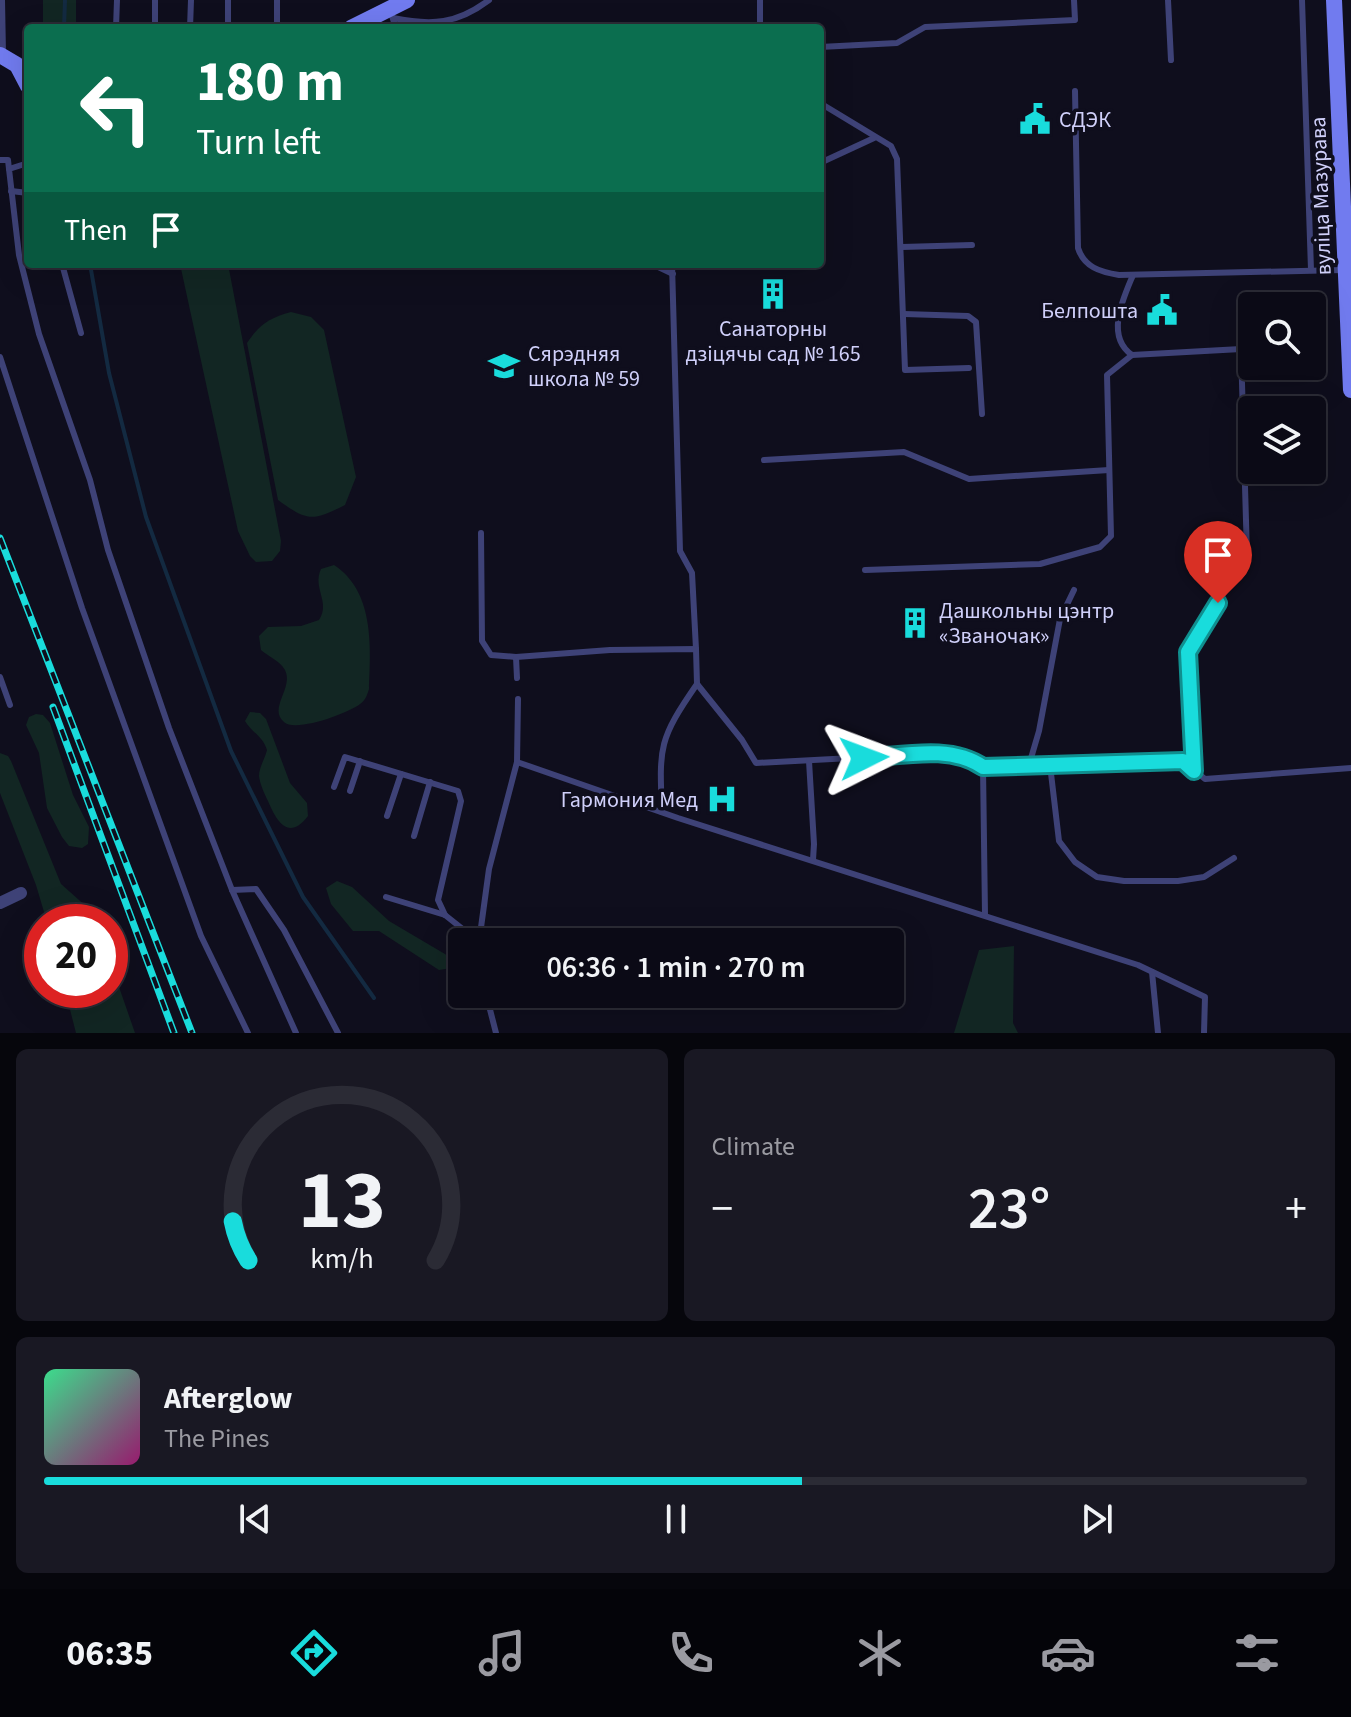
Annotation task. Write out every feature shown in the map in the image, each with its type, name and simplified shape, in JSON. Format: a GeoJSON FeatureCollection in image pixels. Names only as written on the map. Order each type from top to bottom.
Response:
{"type":"FeatureCollection","features":[{"type":"Feature","properties":{"kind":"main road"},"geometry":{"type":"LineString","coordinates":[[359,24],[407,0]]}},
{"type":"Feature","properties":{"kind":"main road","name":"вуліца Мазурава"},"geometry":{"type":"LineString","coordinates":[[1334,0],[1351,390]]}},
{"type":"Feature","properties":{"kind":"main road"},"geometry":{"type":"LineString","coordinates":[[2,56],[17,65],[24,78]]}},
{"type":"Feature","properties":{"kind":"street"},"geometry":{"type":"LineString","coordinates":[[0,903],[21,893]]}},
{"type":"Feature","properties":{"kind":"lane"},"geometry":{"type":"LineString","coordinates":[[2,0],[2,56]]}},
{"type":"Feature","properties":{"kind":"lane"},"geometry":{"type":"LineString","coordinates":[[116,24],[117,0]]}},
{"type":"Feature","properties":{"kind":"lane"},"geometry":{"type":"LineString","coordinates":[[155,0],[155,24]]}},
{"type":"Feature","properties":{"kind":"lane"},"geometry":{"type":"LineString","coordinates":[[190,24],[191,0]]}},
{"type":"Feature","properties":{"kind":"lane"},"geometry":{"type":"LineString","coordinates":[[228,0],[228,24]]}},
{"type":"Feature","properties":{"kind":"lane"},"geometry":{"type":"LineString","coordinates":[[277,0],[277,24]]}},
{"type":"Feature","properties":{"kind":"lane"},"geometry":{"type":"LineString","coordinates":[[388,9],[415,22],[445,21],[461,18],[489,0]]}},
{"type":"Feature","properties":{"kind":"lane"},"geometry":{"type":"LineString","coordinates":[[760,0],[760,24]]}},
{"type":"Feature","properties":{"kind":"lane"},"geometry":{"type":"LineString","coordinates":[[824,47],[897,43],[925,27],[1075,20],[1074,0]]}},
{"type":"Feature","properties":{"kind":"lane"},"geometry":{"type":"LineString","coordinates":[[1168,0],[1171,60]]}},
{"type":"Feature","properties":{"kind":"lane"},"geometry":{"type":"LineString","coordinates":[[1302,0],[1311,270]]}},
{"type":"Feature","properties":{"kind":"lane"},"geometry":{"type":"LineString","coordinates":[[1075,91],[1080,254],[1084,261],[1099,270],[1119,275],[1348,270]]}},
{"type":"Feature","properties":{"kind":"lane"},"geometry":{"type":"LineString","coordinates":[[824,106],[891,146],[897,159],[905,370],[969,368]]}},
{"type":"Feature","properties":{"kind":"lane"},"geometry":{"type":"LineString","coordinates":[[824,161],[874,138]]}},
{"type":"Feature","properties":{"kind":"lane"},"geometry":{"type":"LineString","coordinates":[[0,160],[8,160],[19,255],[39,334],[90,480],[108,550],[169,728],[232,890],[296,1033]]}},
{"type":"Feature","properties":{"kind":"lane"},"geometry":{"type":"LineString","coordinates":[[9,169],[24,164]]}},
{"type":"Feature","properties":{"kind":"lane"},"geometry":{"type":"LineString","coordinates":[[11,191],[24,193]]}},
{"type":"Feature","properties":{"kind":"lane"},"geometry":{"type":"LineString","coordinates":[[902,247],[972,245]]}},
{"type":"Feature","properties":{"kind":"lane"},"geometry":{"type":"LineString","coordinates":[[63,268],[81,333]]}},
{"type":"Feature","properties":{"kind":"lane"},"geometry":{"type":"LineString","coordinates":[[660,268],[673,274]]}},
{"type":"Feature","properties":{"kind":"lane"},"geometry":{"type":"LineString","coordinates":[[662,812],[659,757],[665,734],[697,684],[692,573],[680,551],[672,268]]}},
{"type":"Feature","properties":{"kind":"lane"},"geometry":{"type":"LineString","coordinates":[[1132,355],[1125,350],[1118,327],[1119,310],[1133,275]]}},
{"type":"Feature","properties":{"kind":"lane"},"geometry":{"type":"LineString","coordinates":[[904,314],[968,316],[976,322],[982,414]]}},
{"type":"Feature","properties":{"kind":"lane"},"geometry":{"type":"LineString","coordinates":[[865,570],[1040,564],[1100,547],[1111,536],[1107,375],[1132,355],[1241,349],[1247,555],[1188,652],[1194,771]]}},
{"type":"Feature","properties":{"kind":"lane"},"geometry":{"type":"LineString","coordinates":[[0,357],[82,608],[201,936],[248,1033]]}},
{"type":"Feature","properties":{"kind":"lane"},"geometry":{"type":"LineString","coordinates":[[764,460],[904,452],[969,479],[1109,470]]}},
{"type":"Feature","properties":{"kind":"lane"},"geometry":{"type":"LineString","coordinates":[[481,533],[482,641],[491,655],[516,657],[610,650],[696,649]]}},
{"type":"Feature","properties":{"kind":"lane"},"geometry":{"type":"LineString","coordinates":[[1029,765],[1039,731],[1060,619],[1074,590]]}},
{"type":"Feature","properties":{"kind":"lane"},"geometry":{"type":"LineString","coordinates":[[516,657],[517,678]]}},
{"type":"Feature","properties":{"kind":"lane"},"geometry":{"type":"LineString","coordinates":[[0,677],[10,705]]}},
{"type":"Feature","properties":{"kind":"lane"},"geometry":{"type":"LineString","coordinates":[[697,684],[742,740],[756,763],[947,753],[971,759],[983,767],[1183,761],[1205,779],[1351,768]]}},
{"type":"Feature","properties":{"kind":"lane"},"geometry":{"type":"LineString","coordinates":[[481,928],[487,880],[517,762],[518,699]]}},
{"type":"Feature","properties":{"kind":"lane"},"geometry":{"type":"LineString","coordinates":[[334,787],[345,757],[458,791],[461,801],[438,900],[445,915]]}},
{"type":"Feature","properties":{"kind":"lane"},"geometry":{"type":"LineString","coordinates":[[350,791],[360,761]]}},
{"type":"Feature","properties":{"kind":"lane"},"geometry":{"type":"LineString","coordinates":[[809,761],[813,860]]}},
{"type":"Feature","properties":{"kind":"lane"},"geometry":{"type":"LineString","coordinates":[[517,762],[662,812],[1138,965],[1205,997],[1204,1033]]}},
{"type":"Feature","properties":{"kind":"lane"},"geometry":{"type":"LineString","coordinates":[[1050,765],[1059,841],[1075,862],[1097,877],[1124,881],[1178,881],[1204,877],[1234,858]]}},
{"type":"Feature","properties":{"kind":"lane"},"geometry":{"type":"LineString","coordinates":[[983,767],[985,915]]}},
{"type":"Feature","properties":{"kind":"lane"},"geometry":{"type":"LineString","coordinates":[[387,816],[401,774]]}},
{"type":"Feature","properties":{"kind":"lane"},"geometry":{"type":"LineString","coordinates":[[414,836],[430,782]]}},
{"type":"Feature","properties":{"kind":"lane"},"geometry":{"type":"LineString","coordinates":[[232,890],[256,889],[284,930],[338,1033]]}},
{"type":"Feature","properties":{"kind":"lane"},"geometry":{"type":"LineString","coordinates":[[386,897],[445,915],[461,928]]}},
{"type":"Feature","properties":{"kind":"lane"},"geometry":{"type":"LineString","coordinates":[[1152,972],[1158,1033]]}},
{"type":"Feature","properties":{"kind":"lane"},"geometry":{"type":"LineString","coordinates":[[490,1008],[496,1033]]}},
{"type":"Feature","properties":{"kind":"green space"},"geometry":{"type":"Polygon","coordinates":[[[43,0],[76,0],[76,24],[43,24],[43,0]]]}},
{"type":"Feature","properties":{"kind":"green space"},"geometry":{"type":"Polygon","coordinates":[[[181,268],[229,268],[281,541],[280,551],[272,561],[256,562],[238,531],[181,268]]]}},
{"type":"Feature","properties":{"kind":"green space"},"geometry":{"type":"Polygon","coordinates":[[[291,312],[311,317],[324,330],[356,477],[345,505],[311,517],[278,500],[247,343],[265,323],[291,312]]]}},
{"type":"Feature","properties":{"kind":"green space"},"geometry":{"type":"Polygon","coordinates":[[[334,565],[357,589],[363,604],[369,638],[369,689],[366,697],[354,708],[310,724],[290,725],[284,722],[279,710],[286,684],[285,670],[261,650],[259,636],[268,627],[301,626],[319,620],[323,607],[319,576],[321,569],[334,565]]]}},
{"type":"Feature","properties":{"kind":"green space"},"geometry":{"type":"Polygon","coordinates":[[[250,712],[260,713],[266,719],[290,783],[307,803],[308,816],[294,827],[289,828],[279,821],[262,788],[259,773],[267,750],[245,721],[250,712]]]}},
{"type":"Feature","properties":{"kind":"green space"},"geometry":{"type":"Polygon","coordinates":[[[43,715],[50,723],[73,795],[89,827],[88,844],[82,848],[69,846],[47,808],[39,753],[26,725],[29,717],[43,715]]]}},
{"type":"Feature","properties":{"kind":"green space"},"geometry":{"type":"Polygon","coordinates":[[[0,753],[11,761],[61,884],[84,904],[42,904],[0,793],[0,753]]]}},
{"type":"Feature","properties":{"kind":"green space"},"geometry":{"type":"Polygon","coordinates":[[[337,881],[352,887],[389,921],[448,956],[448,969],[439,970],[379,931],[353,931],[331,904],[326,888],[337,881]]]}},
{"type":"Feature","properties":{"kind":"green space"},"geometry":{"type":"Polygon","coordinates":[[[1014,946],[1013,1023],[1018,1033],[954,1033],[979,950],[1014,946]]]}},
{"type":"Feature","properties":{"kind":"green space"},"geometry":{"type":"Polygon","coordinates":[[[70,1008],[126,1008],[135,1033],[76,1033],[70,1008]]]}},
{"type":"Feature","properties":{"kind":"waterway"},"geometry":{"type":"LineString","coordinates":[[64,24],[65,0]]}},
{"type":"Feature","properties":{"kind":"waterway"},"geometry":{"type":"LineString","coordinates":[[91,268],[109,373],[146,517],[231,751],[303,897],[374,998]]}},
{"type":"Feature","properties":{"kind":"railway"},"geometry":{"type":"LineString","coordinates":[[0,538],[192,1033]]}},
{"type":"Feature","properties":{"kind":"railway"},"geometry":{"type":"LineString","coordinates":[[53,707],[174,1033]]}},
{"type":"Feature","properties":{"kind":"place","name":"СДЭК"},"geometry":{"type":"Point","coordinates":[1035,119]}},
{"type":"Feature","properties":{"kind":"place","name":"Санаторны дзіцячы сад № 165"},"geometry":{"type":"Point","coordinates":[773,294]}},
{"type":"Feature","properties":{"kind":"place","name":"Белпошта"},"geometry":{"type":"Point","coordinates":[1162,310]}},
{"type":"Feature","properties":{"kind":"place","name":"Сярэдняя школа № 59"},"geometry":{"type":"Point","coordinates":[504,366]}},
{"type":"Feature","properties":{"kind":"place","name":"Дашкольны цэнтр «Званочак»"},"geometry":{"type":"Point","coordinates":[915,623]}},
{"type":"Feature","properties":{"kind":"place","name":"Гармония Мед"},"geometry":{"type":"Point","coordinates":[722,799]}},
{"type":"Feature","properties":{"kind":"route"},"geometry":{"type":"LineString","coordinates":[[864,758],[947,753],[971,759],[983,767],[1183,761],[1194,771],[1188,652],[1218,603]]}}]}
